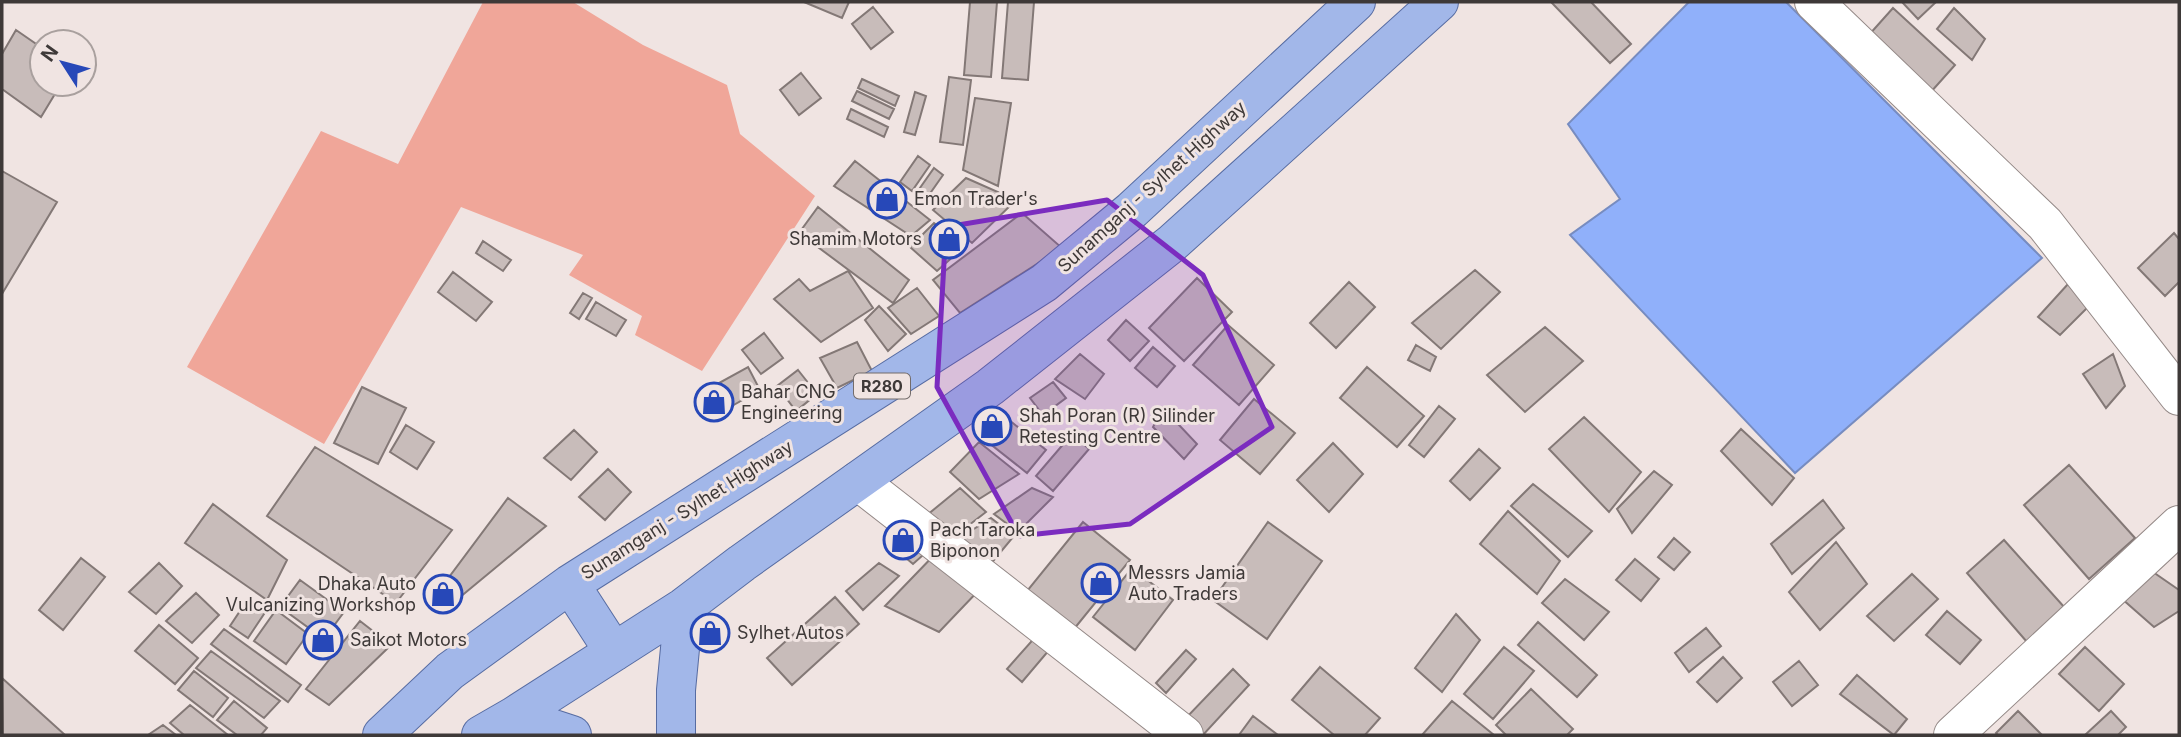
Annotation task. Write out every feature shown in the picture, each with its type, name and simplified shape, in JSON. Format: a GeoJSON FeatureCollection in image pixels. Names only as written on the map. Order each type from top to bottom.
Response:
{"type":"FeatureCollection","features":[{"type":"Feature","properties":{"kind":"main road","name":"Sunamganj - Sylhet Highway"},"geometry":{"type":"LineString","coordinates":[[382,735],[450,671],[570,584],[1044,283],[1132,210],[1356,2]]}},
{"type":"Feature","properties":{"kind":"main road"},"geometry":{"type":"LineString","coordinates":[[481,735],[684,607],[741,563],[990,387],[1171,244],[1440,2]]}},
{"type":"Feature","properties":{"kind":"main road"},"geometry":{"type":"LineString","coordinates":[[570,584],[614,652]]}},
{"type":"Feature","properties":{"kind":"main road"},"geometry":{"type":"LineString","coordinates":[[676,735],[676,690],[684,607]]}},
{"type":"Feature","properties":{"kind":"main road"},"geometry":{"type":"LineString","coordinates":[[514,716],[572,735]]}},
{"type":"Feature","properties":{"kind":"street"},"geometry":{"type":"LineString","coordinates":[[1814,2],[2045,224],[2179,396]]}},
{"type":"Feature","properties":{"kind":"street"},"geometry":{"type":"LineString","coordinates":[[858,481],[1184,735]]}},
{"type":"Feature","properties":{"kind":"street"},"geometry":{"type":"LineString","coordinates":[[1953,735],[2179,525]]}},
{"type":"Feature","properties":{"kind":"highlighted area"},"geometry":{"type":"Polygon","coordinates":[[[1107,200],[1203,275],[1272,427],[1130,524],[1019,536],[937,387],[946,227],[1107,200]]]}},
{"type":"Feature","properties":{"kind":"shaded area"},"geometry":{"type":"Polygon","coordinates":[[[483,2],[573,2],[643,45],[727,85],[740,134],[815,196],[702,371],[635,335],[642,316],[569,275],[583,255],[461,207],[324,444],[187,367],[321,131],[398,164],[483,2]]]}},
{"type":"Feature","properties":{"kind":"water"},"geometry":{"type":"Polygon","coordinates":[[[1689,2],[1786,2],[2042,258],[1795,473],[1570,235],[1620,199],[1568,124],[1689,2]]]}},
{"type":"Feature","properties":{"kind":"building"},"geometry":{"type":"Polygon","coordinates":[[[804,2],[849,2],[842,18],[804,2]]]}},
{"type":"Feature","properties":{"kind":"building"},"geometry":{"type":"Polygon","coordinates":[[[970,2],[997,2],[991,77],[964,75],[970,2]]]}},
{"type":"Feature","properties":{"kind":"building"},"geometry":{"type":"Polygon","coordinates":[[[1008,2],[1034,2],[1028,80],[1002,78],[1008,2]]]}},
{"type":"Feature","properties":{"kind":"building"},"geometry":{"type":"Polygon","coordinates":[[[1551,2],[1591,2],[1631,44],[1610,63],[1551,2]]]}},
{"type":"Feature","properties":{"kind":"building"},"geometry":{"type":"Polygon","coordinates":[[[1902,2],[1936,2],[1918,19],[1902,2]]]}},
{"type":"Feature","properties":{"kind":"building"},"geometry":{"type":"Polygon","coordinates":[[[873,7],[893,32],[871,49],[852,24],[873,7]]]}},
{"type":"Feature","properties":{"kind":"building"},"geometry":{"type":"Polygon","coordinates":[[[1893,8],[1955,65],[1930,93],[1868,36],[1893,8]]]}},
{"type":"Feature","properties":{"kind":"building"},"geometry":{"type":"Polygon","coordinates":[[[1954,8],[1985,39],[1972,60],[1937,29],[1954,8]]]}},
{"type":"Feature","properties":{"kind":"building"},"geometry":{"type":"Polygon","coordinates":[[[16,30],[28,38],[28,98],[53,98],[41,117],[2,89],[2,54],[16,30]]]}},
{"type":"Feature","properties":{"kind":"building"},"geometry":{"type":"Polygon","coordinates":[[[801,73],[821,98],[799,115],[780,90],[801,73]]]}},
{"type":"Feature","properties":{"kind":"building"},"geometry":{"type":"Polygon","coordinates":[[[949,77],[971,80],[963,145],[940,142],[949,77]]]}},
{"type":"Feature","properties":{"kind":"building"},"geometry":{"type":"Polygon","coordinates":[[[862,79],[899,96],[895,106],[858,88],[862,79]]]}},
{"type":"Feature","properties":{"kind":"building"},"geometry":{"type":"Polygon","coordinates":[[[857,91],[894,109],[889,119],[852,101],[857,91]]]}},
{"type":"Feature","properties":{"kind":"building"},"geometry":{"type":"Polygon","coordinates":[[[915,92],[926,96],[915,135],[904,132],[915,92]]]}},
{"type":"Feature","properties":{"kind":"building"},"geometry":{"type":"Polygon","coordinates":[[[975,98],[1011,103],[998,186],[963,170],[975,98]]]}},
{"type":"Feature","properties":{"kind":"building"},"geometry":{"type":"Polygon","coordinates":[[[851,109],[888,127],[884,137],[847,119],[851,109]]]}},
{"type":"Feature","properties":{"kind":"building"},"geometry":{"type":"Polygon","coordinates":[[[918,156],[930,165],[912,191],[900,182],[918,156]]]}},
{"type":"Feature","properties":{"kind":"building"},"geometry":{"type":"Polygon","coordinates":[[[855,161],[930,220],[911,236],[834,186],[855,161]]]}},
{"type":"Feature","properties":{"kind":"building"},"geometry":{"type":"Polygon","coordinates":[[[934,168],[943,175],[924,202],[915,195],[934,168]]]}},
{"type":"Feature","properties":{"kind":"building"},"geometry":{"type":"Polygon","coordinates":[[[2,171],[57,202],[2,294],[2,171]]]}},
{"type":"Feature","properties":{"kind":"building"},"geometry":{"type":"Polygon","coordinates":[[[966,178],[1016,200],[972,243],[933,210],[966,178]]]}},
{"type":"Feature","properties":{"kind":"building"},"geometry":{"type":"Polygon","coordinates":[[[818,207],[909,280],[893,303],[799,233],[818,207]]]}},
{"type":"Feature","properties":{"kind":"building"},"geometry":{"type":"Polygon","coordinates":[[[1022,213],[1062,248],[960,313],[933,280],[1022,213]]]}},
{"type":"Feature","properties":{"kind":"building"},"geometry":{"type":"Polygon","coordinates":[[[934,223],[965,246],[937,271],[910,247],[934,223]]]}},
{"type":"Feature","properties":{"kind":"building"},"geometry":{"type":"Polygon","coordinates":[[[2174,233],[2179,239],[2179,282],[2165,296],[2138,268],[2174,233]]]}},
{"type":"Feature","properties":{"kind":"building"},"geometry":{"type":"Polygon","coordinates":[[[483,241],[511,260],[503,271],[476,253],[483,241]]]}},
{"type":"Feature","properties":{"kind":"building"},"geometry":{"type":"Polygon","coordinates":[[[1475,270],[1500,292],[1441,349],[1412,323],[1475,270]]]}},
{"type":"Feature","properties":{"kind":"building"},"geometry":{"type":"Polygon","coordinates":[[[848,271],[873,308],[821,342],[774,299],[799,279],[810,291],[848,271]]]}},
{"type":"Feature","properties":{"kind":"building"},"geometry":{"type":"Polygon","coordinates":[[[453,272],[492,302],[476,321],[438,292],[453,272]]]}},
{"type":"Feature","properties":{"kind":"building"},"geometry":{"type":"Polygon","coordinates":[[[1197,278],[1232,312],[1184,361],[1149,328],[1197,278]]]}},
{"type":"Feature","properties":{"kind":"building"},"geometry":{"type":"Polygon","coordinates":[[[1349,282],[1375,307],[1336,348],[1310,323],[1349,282]]]}},
{"type":"Feature","properties":{"kind":"building"},"geometry":{"type":"Polygon","coordinates":[[[2068,284],[2089,306],[2060,335],[2038,317],[2068,284]]]}},
{"type":"Feature","properties":{"kind":"building"},"geometry":{"type":"Polygon","coordinates":[[[917,288],[939,316],[911,334],[888,308],[917,288]]]}},
{"type":"Feature","properties":{"kind":"building"},"geometry":{"type":"Polygon","coordinates":[[[583,293],[592,298],[579,319],[570,313],[583,293]]]}},
{"type":"Feature","properties":{"kind":"building"},"geometry":{"type":"Polygon","coordinates":[[[596,302],[626,320],[616,336],[586,319],[596,302]]]}},
{"type":"Feature","properties":{"kind":"building"},"geometry":{"type":"Polygon","coordinates":[[[879,306],[906,334],[888,351],[865,320],[879,306]]]}},
{"type":"Feature","properties":{"kind":"building"},"geometry":{"type":"Polygon","coordinates":[[[1126,320],[1149,341],[1130,361],[1108,340],[1126,320]]]}},
{"type":"Feature","properties":{"kind":"building"},"geometry":{"type":"Polygon","coordinates":[[[1228,325],[1274,365],[1239,405],[1193,365],[1228,325]]]}},
{"type":"Feature","properties":{"kind":"building"},"geometry":{"type":"Polygon","coordinates":[[[1545,327],[1583,361],[1525,412],[1487,375],[1545,327]]]}},
{"type":"Feature","properties":{"kind":"building"},"geometry":{"type":"Polygon","coordinates":[[[764,333],[783,358],[761,374],[742,350],[764,333]]]}},
{"type":"Feature","properties":{"kind":"building"},"geometry":{"type":"Polygon","coordinates":[[[857,342],[872,371],[837,388],[820,358],[857,342]]]}},
{"type":"Feature","properties":{"kind":"building"},"geometry":{"type":"Polygon","coordinates":[[[1416,345],[1436,357],[1430,371],[1408,360],[1416,345]]]}},
{"type":"Feature","properties":{"kind":"building"},"geometry":{"type":"Polygon","coordinates":[[[1153,347],[1175,366],[1157,387],[1135,368],[1153,347]]]}},
{"type":"Feature","properties":{"kind":"building"},"geometry":{"type":"Polygon","coordinates":[[[1080,354],[1104,374],[1085,399],[1055,379],[1080,354]]]}},
{"type":"Feature","properties":{"kind":"building"},"geometry":{"type":"Polygon","coordinates":[[[2113,354],[2125,386],[2106,408],[2083,374],[2113,354]]]}},
{"type":"Feature","properties":{"kind":"building"},"geometry":{"type":"Polygon","coordinates":[[[748,367],[760,390],[723,411],[710,388],[748,367]]]}},
{"type":"Feature","properties":{"kind":"building"},"geometry":{"type":"Polygon","coordinates":[[[1367,367],[1424,416],[1397,447],[1340,398],[1367,367]]]}},
{"type":"Feature","properties":{"kind":"building"},"geometry":{"type":"Polygon","coordinates":[[[798,370],[817,394],[796,411],[777,386],[798,370]]]}},
{"type":"Feature","properties":{"kind":"building"},"geometry":{"type":"Polygon","coordinates":[[[1053,382],[1066,398],[1043,415],[1030,398],[1053,382]]]}},
{"type":"Feature","properties":{"kind":"building"},"geometry":{"type":"Polygon","coordinates":[[[362,387],[406,408],[378,464],[334,443],[362,387]]]}},
{"type":"Feature","properties":{"kind":"building"},"geometry":{"type":"Polygon","coordinates":[[[1254,399],[1295,433],[1260,474],[1220,440],[1254,399]]]}},
{"type":"Feature","properties":{"kind":"building"},"geometry":{"type":"Polygon","coordinates":[[[1439,406],[1455,419],[1424,457],[1409,445],[1439,406]]]}},
{"type":"Feature","properties":{"kind":"building"},"geometry":{"type":"Polygon","coordinates":[[[1163,408],[1197,444],[1184,459],[1153,427],[1163,408]]]}},
{"type":"Feature","properties":{"kind":"building"},"geometry":{"type":"Polygon","coordinates":[[[1003,415],[1046,450],[1027,473],[984,439],[1003,415]]]}},
{"type":"Feature","properties":{"kind":"building"},"geometry":{"type":"Polygon","coordinates":[[[1584,417],[1641,472],[1609,512],[1549,449],[1584,417]]]}},
{"type":"Feature","properties":{"kind":"building"},"geometry":{"type":"Polygon","coordinates":[[[406,425],[434,442],[417,469],[390,452],[406,425]]]}},
{"type":"Feature","properties":{"kind":"building"},"geometry":{"type":"Polygon","coordinates":[[[1741,429],[1794,478],[1772,505],[1721,451],[1741,429]]]}},
{"type":"Feature","properties":{"kind":"building"},"geometry":{"type":"Polygon","coordinates":[[[574,430],[597,452],[571,480],[544,458],[574,430]]]}},
{"type":"Feature","properties":{"kind":"building"},"geometry":{"type":"Polygon","coordinates":[[[1072,434],[1089,449],[1053,491],[1036,476],[1072,434]]]}},
{"type":"Feature","properties":{"kind":"building"},"geometry":{"type":"Polygon","coordinates":[[[979,442],[1019,474],[979,499],[950,472],[979,442]]]}},
{"type":"Feature","properties":{"kind":"building"},"geometry":{"type":"Polygon","coordinates":[[[1333,443],[1363,474],[1329,512],[1297,480],[1333,443]]]}},
{"type":"Feature","properties":{"kind":"building"},"geometry":{"type":"Polygon","coordinates":[[[315,447],[452,530],[396,603],[267,516],[315,447]]]}},
{"type":"Feature","properties":{"kind":"building"},"geometry":{"type":"Polygon","coordinates":[[[1479,449],[1500,468],[1470,500],[1450,481],[1479,449]]]}},
{"type":"Feature","properties":{"kind":"building"},"geometry":{"type":"Polygon","coordinates":[[[2069,465],[2135,538],[2089,579],[2024,505],[2069,465]]]}},
{"type":"Feature","properties":{"kind":"building"},"geometry":{"type":"Polygon","coordinates":[[[608,469],[631,492],[605,520],[579,497],[608,469]]]}},
{"type":"Feature","properties":{"kind":"building"},"geometry":{"type":"Polygon","coordinates":[[[1654,471],[1672,485],[1632,533],[1617,509],[1654,471]]]}},
{"type":"Feature","properties":{"kind":"building"},"geometry":{"type":"Polygon","coordinates":[[[1533,484],[1592,531],[1568,557],[1511,506],[1533,484]]]}},
{"type":"Feature","properties":{"kind":"building"},"geometry":{"type":"Polygon","coordinates":[[[960,488],[986,512],[947,542],[921,520],[960,488]]]}},
{"type":"Feature","properties":{"kind":"building"},"geometry":{"type":"Polygon","coordinates":[[[1032,488],[1053,497],[1018,532],[994,514],[1032,488]]]}},
{"type":"Feature","properties":{"kind":"building"},"geometry":{"type":"Polygon","coordinates":[[[508,498],[546,526],[442,612],[429,604],[508,498]]]}},
{"type":"Feature","properties":{"kind":"building"},"geometry":{"type":"Polygon","coordinates":[[[1823,500],[1844,528],[1792,574],[1771,544],[1823,500]]]}},
{"type":"Feature","properties":{"kind":"building"},"geometry":{"type":"Polygon","coordinates":[[[213,504],[287,560],[267,600],[185,543],[213,504]]]}},
{"type":"Feature","properties":{"kind":"building"},"geometry":{"type":"Polygon","coordinates":[[[1508,511],[1560,561],[1537,594],[1480,544],[1508,511]]]}},
{"type":"Feature","properties":{"kind":"building"},"geometry":{"type":"Polygon","coordinates":[[[991,518],[1014,536],[984,572],[949,545],[991,518]]]}},
{"type":"Feature","properties":{"kind":"building"},"geometry":{"type":"Polygon","coordinates":[[[1083,522],[1130,560],[1074,629],[1027,591],[1083,522]]]}},
{"type":"Feature","properties":{"kind":"building"},"geometry":{"type":"Polygon","coordinates":[[[1268,522],[1322,561],[1267,639],[1213,600],[1268,522]]]}},
{"type":"Feature","properties":{"kind":"building"},"geometry":{"type":"Polygon","coordinates":[[[914,538],[932,547],[913,564],[900,553],[914,538]]]}},
{"type":"Feature","properties":{"kind":"building"},"geometry":{"type":"Polygon","coordinates":[[[1674,538],[1690,552],[1674,570],[1658,557],[1674,538]]]}},
{"type":"Feature","properties":{"kind":"building"},"geometry":{"type":"Polygon","coordinates":[[[2004,540],[2065,608],[2027,642],[1967,573],[2004,540]]]}},
{"type":"Feature","properties":{"kind":"building"},"geometry":{"type":"Polygon","coordinates":[[[1836,542],[1867,584],[1820,630],[1789,592],[1836,542]]]}},
{"type":"Feature","properties":{"kind":"building"},"geometry":{"type":"Polygon","coordinates":[[[940,549],[981,588],[939,632],[885,606],[940,549]]]}},
{"type":"Feature","properties":{"kind":"building"},"geometry":{"type":"Polygon","coordinates":[[[81,558],[105,577],[63,630],[39,610],[81,558]]]}},
{"type":"Feature","properties":{"kind":"building"},"geometry":{"type":"Polygon","coordinates":[[[1635,559],[1659,579],[1641,601],[1616,580],[1635,559]]]}},
{"type":"Feature","properties":{"kind":"building"},"geometry":{"type":"Polygon","coordinates":[[[159,563],[182,586],[156,614],[129,592],[159,563]]]}},
{"type":"Feature","properties":{"kind":"building"},"geometry":{"type":"Polygon","coordinates":[[[879,563],[899,576],[863,610],[846,591],[879,563]]]}},
{"type":"Feature","properties":{"kind":"building"},"geometry":{"type":"Polygon","coordinates":[[[1132,568],[1173,600],[1135,650],[1093,617],[1132,568]]]}},
{"type":"Feature","properties":{"kind":"building"},"geometry":{"type":"Polygon","coordinates":[[[2153,572],[2179,590],[2179,611],[2154,627],[2121,598],[2153,572]]]}},
{"type":"Feature","properties":{"kind":"building"},"geometry":{"type":"Polygon","coordinates":[[[1912,574],[1938,599],[1894,641],[1867,616],[1912,574]]]}},
{"type":"Feature","properties":{"kind":"building"},"geometry":{"type":"Polygon","coordinates":[[[1565,579],[1609,612],[1584,640],[1542,603],[1565,579]]]}},
{"type":"Feature","properties":{"kind":"building"},"geometry":{"type":"Polygon","coordinates":[[[300,580],[344,612],[324,639],[280,607],[300,580]]]}},
{"type":"Feature","properties":{"kind":"building"},"geometry":{"type":"Polygon","coordinates":[[[196,593],[219,615],[192,643],[166,621],[196,593]]]}},
{"type":"Feature","properties":{"kind":"building"},"geometry":{"type":"Polygon","coordinates":[[[835,597],[859,624],[792,685],[767,658],[835,597]]]}},
{"type":"Feature","properties":{"kind":"building"},"geometry":{"type":"Polygon","coordinates":[[[248,599],[266,611],[248,638],[230,626],[248,599]]]}},
{"type":"Feature","properties":{"kind":"building"},"geometry":{"type":"Polygon","coordinates":[[[276,610],[308,634],[286,664],[254,641],[276,610]]]}},
{"type":"Feature","properties":{"kind":"building"},"geometry":{"type":"Polygon","coordinates":[[[1947,611],[1981,640],[1960,664],[1926,635],[1947,611]]]}},
{"type":"Feature","properties":{"kind":"building"},"geometry":{"type":"Polygon","coordinates":[[[1456,614],[1480,640],[1442,692],[1415,668],[1456,614]]]}},
{"type":"Feature","properties":{"kind":"building"},"geometry":{"type":"Polygon","coordinates":[[[360,621],[391,645],[329,705],[306,689],[360,621]]]}},
{"type":"Feature","properties":{"kind":"building"},"geometry":{"type":"Polygon","coordinates":[[[1538,622],[1597,675],[1577,697],[1518,645],[1538,622]]]}},
{"type":"Feature","properties":{"kind":"building"},"geometry":{"type":"Polygon","coordinates":[[[159,625],[198,658],[175,684],[135,651],[159,625]]]}},
{"type":"Feature","properties":{"kind":"building"},"geometry":{"type":"Polygon","coordinates":[[[1706,628],[1721,646],[1689,672],[1675,653],[1706,628]]]}},
{"type":"Feature","properties":{"kind":"building"},"geometry":{"type":"Polygon","coordinates":[[[224,629],[301,685],[288,702],[211,644],[224,629]]]}},
{"type":"Feature","properties":{"kind":"building"},"geometry":{"type":"Polygon","coordinates":[[[1038,634],[1050,649],[1022,682],[1007,669],[1038,634]]]}},
{"type":"Feature","properties":{"kind":"building"},"geometry":{"type":"Polygon","coordinates":[[[1504,647],[1534,671],[1493,719],[1464,694],[1504,647]]]}},
{"type":"Feature","properties":{"kind":"building"},"geometry":{"type":"Polygon","coordinates":[[[2085,647],[2124,684],[2099,711],[2059,674],[2085,647]]]}},
{"type":"Feature","properties":{"kind":"building"},"geometry":{"type":"Polygon","coordinates":[[[1186,650],[1196,659],[1166,693],[1156,683],[1186,650]]]}},
{"type":"Feature","properties":{"kind":"building"},"geometry":{"type":"Polygon","coordinates":[[[211,651],[280,701],[264,718],[196,668],[211,651]]]}},
{"type":"Feature","properties":{"kind":"building"},"geometry":{"type":"Polygon","coordinates":[[[1723,657],[1742,678],[1717,702],[1697,682],[1723,657]]]}},
{"type":"Feature","properties":{"kind":"building"},"geometry":{"type":"Polygon","coordinates":[[[1799,661],[1818,685],[1792,706],[1773,682],[1799,661]]]}},
{"type":"Feature","properties":{"kind":"building"},"geometry":{"type":"Polygon","coordinates":[[[1320,667],[1380,718],[1365,735],[1334,735],[1292,700],[1320,667]]]}},
{"type":"Feature","properties":{"kind":"building"},"geometry":{"type":"Polygon","coordinates":[[[1233,669],[1249,685],[1203,735],[1183,721],[1233,669]]]}},
{"type":"Feature","properties":{"kind":"building"},"geometry":{"type":"Polygon","coordinates":[[[194,671],[228,698],[213,717],[178,690],[194,671]]]}},
{"type":"Feature","properties":{"kind":"building"},"geometry":{"type":"Polygon","coordinates":[[[1857,675],[1907,719],[1894,735],[1840,694],[1857,675]]]}},
{"type":"Feature","properties":{"kind":"building"},"geometry":{"type":"Polygon","coordinates":[[[2,678],[65,735],[3,735],[2,678]]]}},
{"type":"Feature","properties":{"kind":"building"},"geometry":{"type":"Polygon","coordinates":[[[1531,689],[1573,729],[1567,735],[1506,735],[1496,725],[1531,689]]]}},
{"type":"Feature","properties":{"kind":"building"},"geometry":{"type":"Polygon","coordinates":[[[234,701],[267,728],[261,735],[237,735],[217,720],[234,701]]]}},
{"type":"Feature","properties":{"kind":"building"},"geometry":{"type":"Polygon","coordinates":[[[1452,701],[1494,735],[1422,735],[1452,701]]]}},
{"type":"Feature","properties":{"kind":"building"},"geometry":{"type":"Polygon","coordinates":[[[190,705],[228,735],[184,735],[170,723],[190,705]]]}},
{"type":"Feature","properties":{"kind":"building"},"geometry":{"type":"Polygon","coordinates":[[[2018,711],[2042,735],[1996,733],[2018,711]]]}},
{"type":"Feature","properties":{"kind":"building"},"geometry":{"type":"Polygon","coordinates":[[[2111,711],[2126,727],[2118,735],[2085,735],[2111,711]]]}},
{"type":"Feature","properties":{"kind":"building"},"geometry":{"type":"Polygon","coordinates":[[[1253,716],[1278,735],[1239,735],[1253,716]]]}},
{"type":"Feature","properties":{"kind":"building"},"geometry":{"type":"Polygon","coordinates":[[[163,725],[176,735],[148,735],[163,725]]]}},
{"type":"Feature","properties":{"kind":"place","name":"Emon Trader's"},"geometry":{"type":"Point","coordinates":[887,199]}},
{"type":"Feature","properties":{"kind":"place","name":"Shamim Motors"},"geometry":{"type":"Point","coordinates":[949,239]}},
{"type":"Feature","properties":{"kind":"place","name":"Bahar CNG Engineering"},"geometry":{"type":"Point","coordinates":[714,402]}},
{"type":"Feature","properties":{"kind":"place","name":"Shah Poran (R) Silinder Retesting Centre"},"geometry":{"type":"Point","coordinates":[992,426]}},
{"type":"Feature","properties":{"kind":"place","name":"Pach Taroka Biponon"},"geometry":{"type":"Point","coordinates":[903,540]}},
{"type":"Feature","properties":{"kind":"place","name":"Messrs Jamia Auto Traders"},"geometry":{"type":"Point","coordinates":[1101,583]}},
{"type":"Feature","properties":{"kind":"place","name":"Dhaka Auto Vulcanizing Workshop"},"geometry":{"type":"Point","coordinates":[443,594]}},
{"type":"Feature","properties":{"kind":"place","name":"Sylhet Autos"},"geometry":{"type":"Point","coordinates":[710,633]}},
{"type":"Feature","properties":{"kind":"place","name":"Saikot Motors"},"geometry":{"type":"Point","coordinates":[323,640]}}]}
